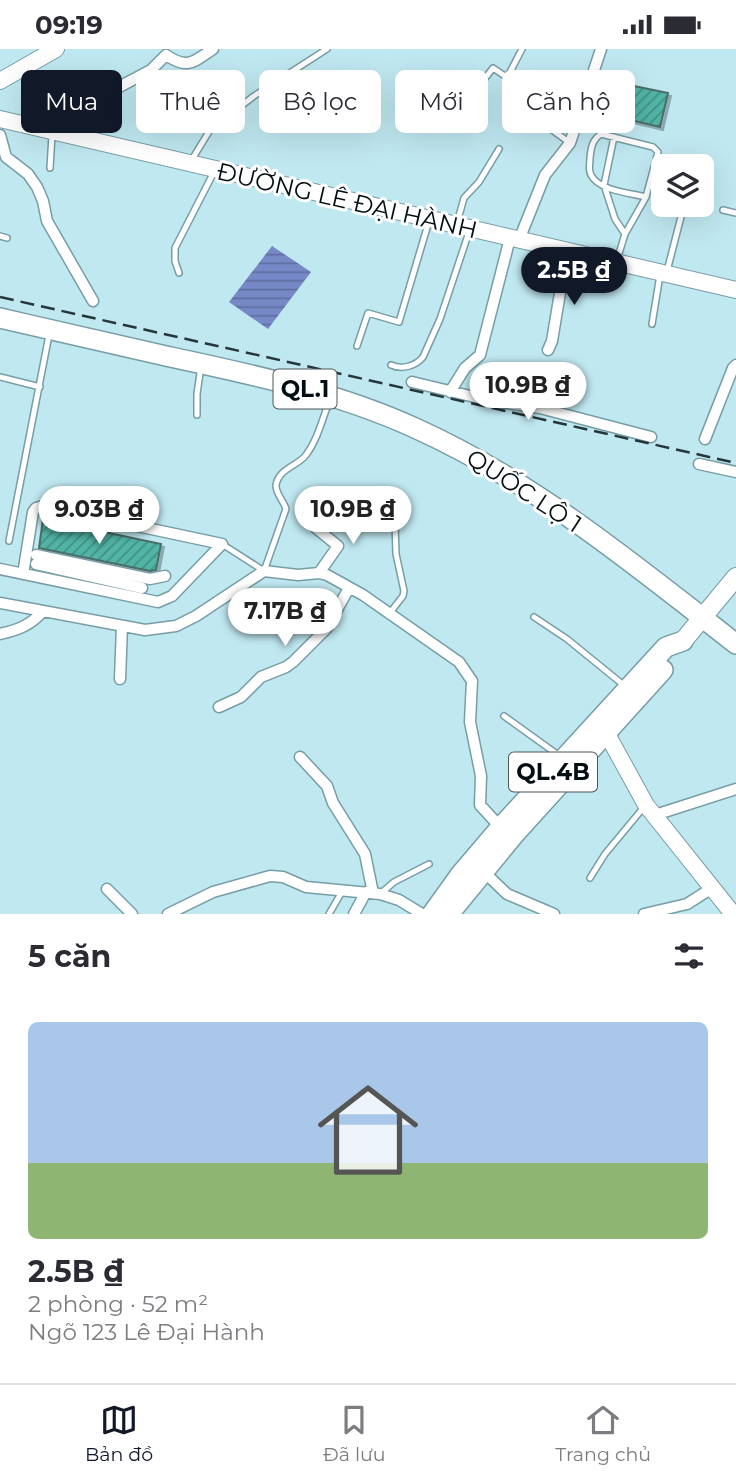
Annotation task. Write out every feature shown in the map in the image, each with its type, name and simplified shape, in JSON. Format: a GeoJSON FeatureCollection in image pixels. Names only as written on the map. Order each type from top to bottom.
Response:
{"type":"FeatureCollection","features":[{"type":"Feature","properties":{"kind":"highway","name":"QUỐC LỘ 1"},"geometry":{"type":"LineString","coordinates":[[0,318],[202,363],[331,396],[415,427],[460,449],[507,477],[635,566],[736,644]]}},
{"type":"Feature","properties":{"kind":"highway","name":"QL.4B"},"geometry":{"type":"LineString","coordinates":[[432,914],[460,875],[507,832],[602,730],[676,656],[683,641]]}},
{"type":"Feature","properties":{"kind":"highway","name":"QL.4B"},"geometry":{"type":"LineString","coordinates":[[453,913],[507,832],[564,759],[602,730],[629,689],[666,647],[683,641]]}},
{"type":"Feature","properties":{"kind":"main road"},"geometry":{"type":"LineString","coordinates":[[683,641],[736,577]]}},
{"type":"Feature","properties":{"kind":"street"},"geometry":{"type":"LineString","coordinates":[[122,85],[151,69],[166,55],[184,65],[191,64],[213,49]]}},
{"type":"Feature","properties":{"kind":"street"},"geometry":{"type":"LineString","coordinates":[[450,391],[465,368],[480,355],[515,239],[545,175],[570,143],[601,49]]}},
{"type":"Feature","properties":{"kind":"street"},"geometry":{"type":"LineString","coordinates":[[0,81],[49,51]]}},
{"type":"Feature","properties":{"kind":"street","name":"ĐƯỜNG LÊ ĐẠI HÀNH"},"geometry":{"type":"LineString","coordinates":[[0,119],[21,124]]}},
{"type":"Feature","properties":{"kind":"street","name":"ĐƯỜNG LÊ ĐẠI HÀNH"},"geometry":{"type":"LineString","coordinates":[[56,133],[736,290]]}},
{"type":"Feature","properties":{"kind":"street"},"geometry":{"type":"LineString","coordinates":[[0,135],[6,157],[28,174],[37,187],[44,201],[47,221],[93,301]]}},
{"type":"Feature","properties":{"kind":"street"},"geometry":{"type":"LineString","coordinates":[[548,350],[552,341],[567,251]]}},
{"type":"Feature","properties":{"kind":"street"},"geometry":{"type":"LineString","coordinates":[[705,439],[736,365]]}},
{"type":"Feature","properties":{"kind":"street"},"geometry":{"type":"LineString","coordinates":[[412,382],[486,400],[540,408],[652,437]]}},
{"type":"Feature","properties":{"kind":"street"},"geometry":{"type":"LineString","coordinates":[[699,464],[736,472]]}},
{"type":"Feature","properties":{"kind":"street"},"geometry":{"type":"LineString","coordinates":[[23,574],[33,512],[43,506],[222,544]]}},
{"type":"Feature","properties":{"kind":"street"},"geometry":{"type":"LineString","coordinates":[[316,528],[338,545],[318,572]]}},
{"type":"Feature","properties":{"kind":"street"},"geometry":{"type":"LineString","coordinates":[[0,569],[23,574],[66,572],[92,577],[118,577],[142,588],[158,603],[166,601],[222,544]]}},
{"type":"Feature","properties":{"kind":"street"},"geometry":{"type":"LineString","coordinates":[[36,560],[66,572],[142,588],[154,579],[166,576]]}},
{"type":"Feature","properties":{"kind":"street"},"geometry":{"type":"LineString","coordinates":[[0,603],[145,630],[176,626],[264,571],[298,575],[318,572],[349,588],[459,662],[472,681],[470,722],[481,776],[480,805],[507,832]]}},
{"type":"Feature","properties":{"kind":"street"},"geometry":{"type":"LineString","coordinates":[[219,707],[241,697],[261,677],[293,662],[326,629],[349,588]]}},
{"type":"Feature","properties":{"kind":"street"},"geometry":{"type":"LineString","coordinates":[[0,646],[3,634],[35,620],[43,611]]}},
{"type":"Feature","properties":{"kind":"street"},"geometry":{"type":"LineString","coordinates":[[120,679],[122,626]]}},
{"type":"Feature","properties":{"kind":"street"},"geometry":{"type":"LineString","coordinates":[[602,730],[651,810],[733,914]]}},
{"type":"Feature","properties":{"kind":"street"},"geometry":{"type":"LineString","coordinates":[[300,757],[327,786],[333,803],[365,855],[373,893]]}},
{"type":"Feature","properties":{"kind":"street"},"geometry":{"type":"LineString","coordinates":[[651,810],[736,789]]}},
{"type":"Feature","properties":{"kind":"street"},"geometry":{"type":"LineString","coordinates":[[483,871],[507,894],[554,914]]}},
{"type":"Feature","properties":{"kind":"street"},"geometry":{"type":"LineString","coordinates":[[168,914],[213,891],[270,876],[283,877],[306,887],[373,893],[399,900],[422,914]]}},
{"type":"Feature","properties":{"kind":"street"},"geometry":{"type":"LineString","coordinates":[[644,914],[687,904],[712,888]]}},
{"type":"Feature","properties":{"kind":"street"},"geometry":{"type":"LineString","coordinates":[[107,889],[132,914]]}},
{"type":"Feature","properties":{"kind":"street"},"geometry":{"type":"LineString","coordinates":[[354,914],[373,893]]}},
{"type":"Feature","properties":{"kind":"lane"},"geometry":{"type":"LineString","coordinates":[[313,49],[318,55]]}},
{"type":"Feature","properties":{"kind":"lane"},"geometry":{"type":"LineString","coordinates":[[189,164],[210,130],[254,96],[327,49]]}},
{"type":"Feature","properties":{"kind":"lane"},"geometry":{"type":"LineString","coordinates":[[511,70],[522,49]]}},
{"type":"Feature","properties":{"kind":"lane"},"geometry":{"type":"LineString","coordinates":[[488,74],[493,68],[502,73]]}},
{"type":"Feature","properties":{"kind":"lane"},"geometry":{"type":"LineString","coordinates":[[50,168],[52,133]]}},
{"type":"Feature","properties":{"kind":"lane"},"geometry":{"type":"LineString","coordinates":[[556,133],[570,143]]}},
{"type":"Feature","properties":{"kind":"lane"},"geometry":{"type":"LineString","coordinates":[[616,262],[625,235],[646,197],[658,152],[656,149],[601,134],[593,142],[589,173],[604,185],[646,197]]}},
{"type":"Feature","properties":{"kind":"lane"},"geometry":{"type":"LineString","coordinates":[[614,137],[604,185],[615,219],[625,235]]}},
{"type":"Feature","properties":{"kind":"lane"},"geometry":{"type":"LineString","coordinates":[[391,365],[408,366],[419,362],[423,357],[440,319],[463,227],[464,198],[480,182],[499,149]]}},
{"type":"Feature","properties":{"kind":"lane"},"geometry":{"type":"LineString","coordinates":[[179,273],[175,261],[176,248],[215,170]]}},
{"type":"Feature","properties":{"kind":"lane"},"geometry":{"type":"LineString","coordinates":[[723,210],[736,213]]}},
{"type":"Feature","properties":{"kind":"lane"},"geometry":{"type":"LineString","coordinates":[[652,324],[663,273],[681,217]]}},
{"type":"Feature","properties":{"kind":"lane"},"geometry":{"type":"LineString","coordinates":[[357,346],[368,313],[398,322],[429,220]]}},
{"type":"Feature","properties":{"kind":"lane"},"geometry":{"type":"LineString","coordinates":[[0,236],[8,238]]}},
{"type":"Feature","properties":{"kind":"lane"},"geometry":{"type":"LineString","coordinates":[[9,541],[50,330]]}},
{"type":"Feature","properties":{"kind":"lane"},"geometry":{"type":"LineString","coordinates":[[197,415],[202,363]]}},
{"type":"Feature","properties":{"kind":"lane"},"geometry":{"type":"LineString","coordinates":[[0,377],[40,387]]}},
{"type":"Feature","properties":{"kind":"lane"},"geometry":{"type":"LineString","coordinates":[[222,544],[264,571],[286,509],[276,488],[277,483],[283,472],[306,455],[331,396]]}},
{"type":"Feature","properties":{"kind":"lane"},"geometry":{"type":"LineString","coordinates":[[389,614],[404,591],[396,554],[395,523]]}},
{"type":"Feature","properties":{"kind":"lane"},"geometry":{"type":"LineString","coordinates":[[534,617],[567,639],[629,689]]}},
{"type":"Feature","properties":{"kind":"lane"},"geometry":{"type":"LineString","coordinates":[[504,716],[564,759]]}},
{"type":"Feature","properties":{"kind":"lane"},"geometry":{"type":"LineString","coordinates":[[590,878],[605,854],[651,810]]}},
{"type":"Feature","properties":{"kind":"lane"},"geometry":{"type":"LineString","coordinates":[[373,893],[429,864]]}},
{"type":"Feature","properties":{"kind":"lane"},"geometry":{"type":"LineString","coordinates":[[329,914],[343,890]]}},
{"type":"Feature","properties":{"kind":"water"},"geometry":{"type":"Polygon","coordinates":[[[272,246],[311,272],[268,329],[229,302],[272,246]]]}},
{"type":"Feature","properties":{"kind":"building"},"geometry":{"type":"Polygon","coordinates":[[[635,86],[668,93],[660,127],[635,121],[635,86]]]}},
{"type":"Feature","properties":{"kind":"building"},"geometry":{"type":"Polygon","coordinates":[[[43,519],[161,544],[156,570],[39,548],[43,519]]]}},
{"type":"Feature","properties":{"kind":"railway"},"geometry":{"type":"LineString","coordinates":[[0,297],[736,463]]}}]}
